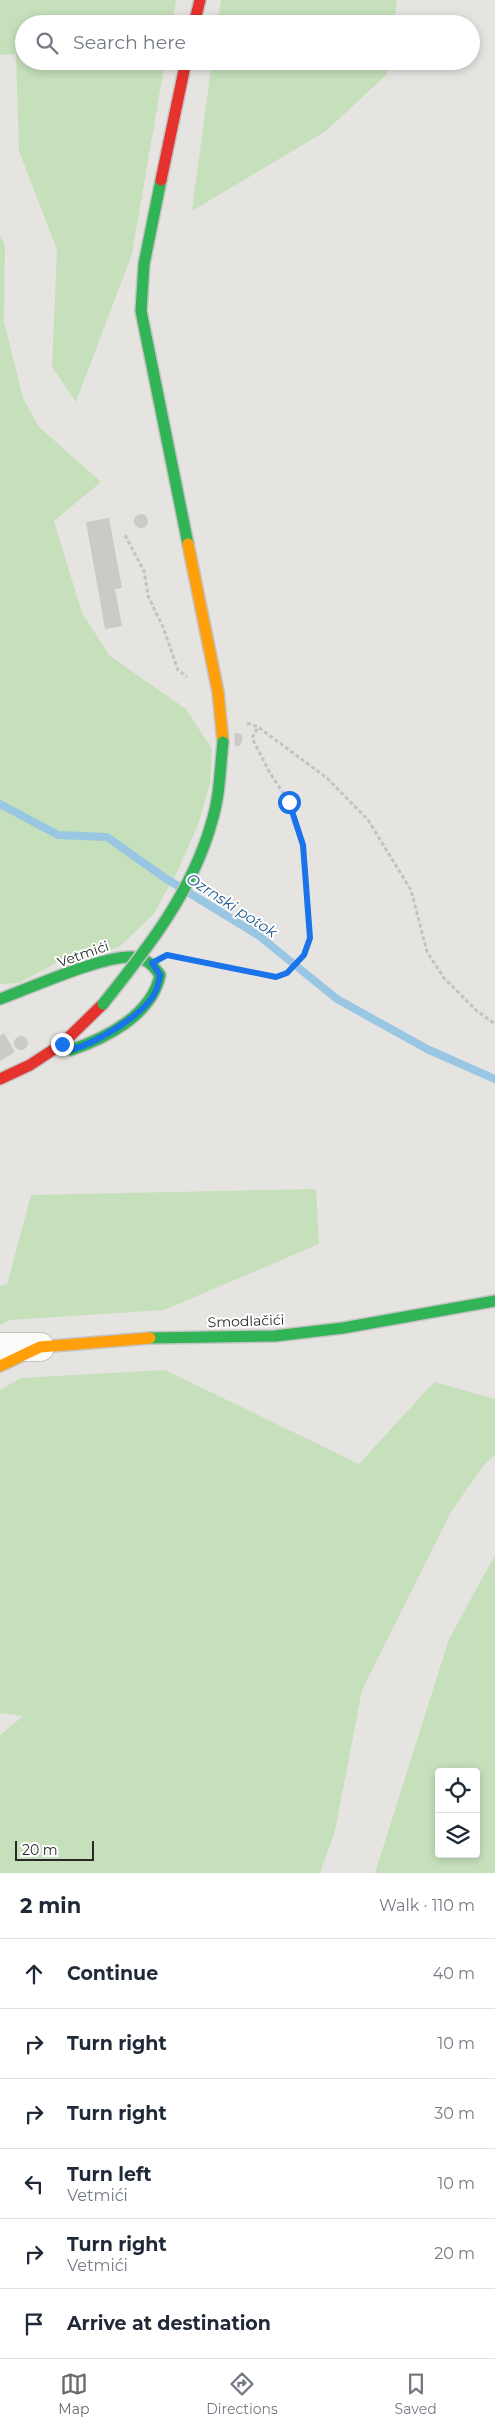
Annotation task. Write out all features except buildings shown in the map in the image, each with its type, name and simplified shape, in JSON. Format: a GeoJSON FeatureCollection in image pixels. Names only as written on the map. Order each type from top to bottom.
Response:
{"type":"FeatureCollection","features":[{"type":"Feature","properties":{"kind":"street"},"geometry":{"type":"LineString","coordinates":[[196,15],[200,0]]}},
{"type":"Feature","properties":{"kind":"street"},"geometry":{"type":"LineString","coordinates":[[0,1079],[30,1065],[62,1044],[104,1004],[151,945],[182,893],[205,841],[219,792],[222,742],[218,692],[141,311],[144,264],[184,70]]}},
{"type":"Feature","properties":{"kind":"street","name":"Vetmići"},"geometry":{"type":"LineString","coordinates":[[0,998],[110,959],[133,956],[152,963]]}},
{"type":"Feature","properties":{"kind":"street"},"geometry":{"type":"LineString","coordinates":[[62,1044],[71,1050],[88,1045],[112,1032],[145,1005],[156,992],[160,975],[152,963]]}},
{"type":"Feature","properties":{"kind":"street","name":"Smodlačići"},"geometry":{"type":"LineString","coordinates":[[0,1366],[40,1347],[129,1338],[275,1336],[344,1328],[495,1301]]}},
{"type":"Feature","properties":{"kind":"street"},"geometry":{"type":"LineString","coordinates":[[0,1347],[40,1347]]}},
{"type":"Feature","properties":{"kind":"path"},"geometry":{"type":"LineString","coordinates":[[125,535],[144,571],[148,596],[163,627],[178,670],[195,684],[218,692]]}},
{"type":"Feature","properties":{"kind":"path"},"geometry":{"type":"LineString","coordinates":[[220,713],[258,727],[327,778],[368,820],[411,890],[427,952],[444,978],[477,1011],[495,1024]]}},
{"type":"Feature","properties":{"kind":"path"},"geometry":{"type":"LineString","coordinates":[[152,963],[167,955],[276,977],[287,973],[304,955],[310,938],[303,845],[289,802],[270,773],[252,738],[258,727]]}},
{"type":"Feature","properties":{"kind":"green space"},"geometry":{"type":"Polygon","coordinates":[[[0,0],[176,0],[174,15],[15,15],[15,54],[0,55],[0,0]]]}},
{"type":"Feature","properties":{"kind":"green space"},"geometry":{"type":"Polygon","coordinates":[[[221,0],[397,0],[395,15],[218,15],[221,0]]]}},
{"type":"Feature","properties":{"kind":"green space"},"geometry":{"type":"Polygon","coordinates":[[[16,70],[163,70],[132,254],[76,402],[52,367],[57,250],[19,151],[16,70]]]}},
{"type":"Feature","properties":{"kind":"green space"},"geometry":{"type":"Polygon","coordinates":[[[211,70],[388,70],[387,74],[326,131],[192,211],[211,70]]]}},
{"type":"Feature","properties":{"kind":"green space"},"geometry":{"type":"Polygon","coordinates":[[[0,235],[5,245],[4,321],[23,398],[38,426],[101,482],[54,521],[82,613],[110,656],[186,709],[212,749],[210,784],[198,825],[177,872],[153,915],[120,946],[81,963],[74,953],[19,983],[0,984],[0,235]]]}},
{"type":"Feature","properties":{"kind":"green space"},"geometry":{"type":"Polygon","coordinates":[[[316,1189],[319,1244],[164,1310],[10,1320],[0,1325],[0,1286],[7,1285],[31,1195],[316,1189]]]}},
{"type":"Feature","properties":{"kind":"green space"},"geometry":{"type":"Polygon","coordinates":[[[165,1370],[359,1464],[434,1382],[495,1399],[495,1455],[483,1466],[451,1512],[362,1690],[335,1831],[320,1873],[0,1873],[0,1735],[23,1716],[0,1713],[0,1390],[21,1378],[165,1370]]]}},
{"type":"Feature","properties":{"kind":"green space"},"geometry":{"type":"Polygon","coordinates":[[[495,1555],[495,1873],[375,1873],[449,1639],[495,1555]]]}},
{"type":"Feature","properties":{"kind":"waterway","name":"Ozrnski potok"},"geometry":{"type":"LineString","coordinates":[[0,804],[58,835],[107,837],[165,878],[258,935],[337,999],[427,1049],[495,1079]]}},
{"type":"Feature","properties":{"kind":"traffic: fast"},"geometry":{"type":"LineString","coordinates":[[161,180],[144,264],[141,311],[188,544]]}},
{"type":"Feature","properties":{"kind":"traffic: fast"},"geometry":{"type":"LineString","coordinates":[[103,1004],[167,918],[181,895],[204,847],[215,811],[223,742]]}},
{"type":"Feature","properties":{"kind":"traffic: fast"},"geometry":{"type":"LineString","coordinates":[[0,999],[86,967],[120,958],[132,957],[141,959],[152,965],[160,975],[148,1002],[126,1023],[99,1039],[71,1050],[62,1044]]}},
{"type":"Feature","properties":{"kind":"traffic: fast"},"geometry":{"type":"LineString","coordinates":[[150,1338],[275,1336],[343,1328],[495,1301]]}},
{"type":"Feature","properties":{"kind":"traffic: slow"},"geometry":{"type":"LineString","coordinates":[[188,544],[218,692],[223,742]]}},
{"type":"Feature","properties":{"kind":"traffic: slow"},"geometry":{"type":"LineString","coordinates":[[0,1366],[40,1347],[150,1338]]}},
{"type":"Feature","properties":{"kind":"traffic: jam"},"geometry":{"type":"LineString","coordinates":[[196,15],[200,0]]}},
{"type":"Feature","properties":{"kind":"traffic: jam"},"geometry":{"type":"LineString","coordinates":[[161,180],[184,70]]}},
{"type":"Feature","properties":{"kind":"traffic: jam"},"geometry":{"type":"LineString","coordinates":[[0,1079],[30,1065],[62,1044],[103,1004]]}},
{"type":"Feature","properties":{"kind":"route"},"geometry":{"type":"LineString","coordinates":[[62,1044],[71,1050],[88,1045],[112,1032],[145,1005],[156,992],[160,975],[152,963],[167,955],[276,977],[287,973],[304,955],[310,938],[303,845],[289,802]]}}]}
